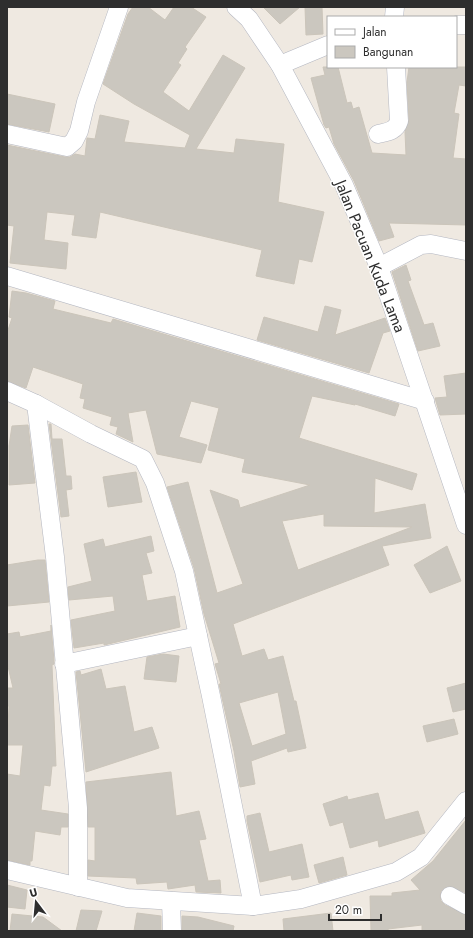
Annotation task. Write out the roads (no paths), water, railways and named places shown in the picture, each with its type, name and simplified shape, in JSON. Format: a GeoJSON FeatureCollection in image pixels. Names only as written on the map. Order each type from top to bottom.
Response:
{"type":"FeatureCollection","features":[{"type":"Feature","properties":{"kind":"street"},"geometry":{"type":"LineString","coordinates":[[7,134],[67,147],[74,140],[79,131],[86,102],[120,7]]}},
{"type":"Feature","properties":{"kind":"street","name":"Jalan Pacuan Kuda Lama"},"geometry":{"type":"LineString","coordinates":[[236,7],[249,19],[280,65],[344,185],[379,266],[466,525]]}},
{"type":"Feature","properties":{"kind":"street"},"geometry":{"type":"LineString","coordinates":[[280,65],[327,45]]}},
{"type":"Feature","properties":{"kind":"street"},"geometry":{"type":"LineString","coordinates":[[378,134],[393,130],[397,127],[399,121],[396,68]]}},
{"type":"Feature","properties":{"kind":"street"},"geometry":{"type":"LineString","coordinates":[[379,266],[413,247],[421,245],[431,244],[466,251]]}},
{"type":"Feature","properties":{"kind":"street"},"geometry":{"type":"LineString","coordinates":[[7,276],[425,401]]}},
{"type":"Feature","properties":{"kind":"street"},"geometry":{"type":"LineString","coordinates":[[7,391],[36,404],[90,434],[143,459],[155,483],[184,571],[211,696],[253,906]]}},
{"type":"Feature","properties":{"kind":"street"},"geometry":{"type":"LineString","coordinates":[[36,404],[55,557],[78,808],[78,887]]}},
{"type":"Feature","properties":{"kind":"street"},"geometry":{"type":"LineString","coordinates":[[64,664],[198,636]]}},
{"type":"Feature","properties":{"kind":"street"},"geometry":{"type":"LineString","coordinates":[[7,870],[127,898],[253,906],[301,899],[396,872],[421,858],[466,801]]}},
{"type":"Feature","properties":{"kind":"street"},"geometry":{"type":"LineString","coordinates":[[450,896],[466,905]]}},
{"type":"Feature","properties":{"kind":"street"},"geometry":{"type":"LineString","coordinates":[[171,901],[172,931]]}}]}
